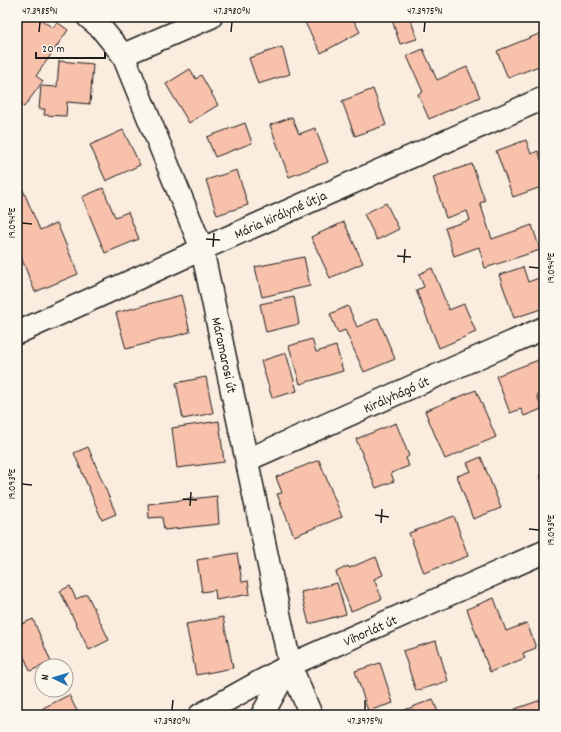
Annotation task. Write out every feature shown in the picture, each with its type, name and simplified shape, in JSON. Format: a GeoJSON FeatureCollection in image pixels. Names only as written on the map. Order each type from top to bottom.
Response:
{"type":"FeatureCollection","features":[{"type":"Feature","properties":{"kind":"street","name":"Máramarosi út"},"geometry":{"type":"LineString","coordinates":[[88,17],[101,28],[123,56],[202,249],[290,665],[311,715]]}},
{"type":"Feature","properties":{"kind":"street"},"geometry":{"type":"LineString","coordinates":[[123,56],[210,17]]}},
{"type":"Feature","properties":{"kind":"street","name":"Mária királyné útja"},"geometry":{"type":"LineString","coordinates":[[17,333],[202,249],[544,98]]}},
{"type":"Feature","properties":{"kind":"street","name":"Királyhágó út"},"geometry":{"type":"LineString","coordinates":[[247,460],[544,328]]}},
{"type":"Feature","properties":{"kind":"street","name":"Vihorlát út"},"geometry":{"type":"LineString","coordinates":[[200,715],[290,665],[544,552]]}},
{"type":"Feature","properties":{"kind":"street"},"geometry":{"type":"LineString","coordinates":[[262,715],[290,665]]}},
{"type":"Feature","properties":{"kind":"building"},"geometry":{"type":"Polygon","coordinates":[[[17,17],[37,17],[53,28],[57,22],[68,30],[36,76],[43,81],[24,107],[17,102],[17,17]]]}},
{"type":"Feature","properties":{"kind":"building"},"geometry":{"type":"Polygon","coordinates":[[[302,17],[352,17],[360,32],[321,53],[302,17]]]}},
{"type":"Feature","properties":{"kind":"building"},"geometry":{"type":"Polygon","coordinates":[[[391,17],[410,17],[417,39],[400,44],[391,17]]]}},
{"type":"Feature","properties":{"kind":"building"},"geometry":{"type":"Polygon","coordinates":[[[544,32],[544,64],[508,78],[497,51],[544,32]]]}},
{"type":"Feature","properties":{"kind":"building"},"geometry":{"type":"Polygon","coordinates":[[[282,47],[290,74],[258,84],[249,58],[282,47]]]}},
{"type":"Feature","properties":{"kind":"building"},"geometry":{"type":"Polygon","coordinates":[[[423,49],[437,80],[467,67],[480,97],[429,119],[418,94],[423,92],[407,56],[423,49]]]}},
{"type":"Feature","properties":{"kind":"building"},"geometry":{"type":"Polygon","coordinates":[[[59,61],[93,64],[90,104],[67,102],[66,116],[44,115],[45,109],[39,109],[41,86],[57,87],[59,61]]]}},
{"type":"Feature","properties":{"kind":"building"},"geometry":{"type":"Polygon","coordinates":[[[190,69],[196,79],[201,75],[218,105],[189,123],[166,84],[190,69]]]}},
{"type":"Feature","properties":{"kind":"building"},"geometry":{"type":"Polygon","coordinates":[[[373,89],[386,125],[355,136],[342,101],[373,89]]]}},
{"type":"Feature","properties":{"kind":"building"},"geometry":{"type":"Polygon","coordinates":[[[292,117],[299,134],[315,128],[328,162],[289,177],[270,125],[292,117]]]}},
{"type":"Feature","properties":{"kind":"building"},"geometry":{"type":"Polygon","coordinates":[[[245,123],[252,143],[215,157],[207,137],[245,123]]]}},
{"type":"Feature","properties":{"kind":"building"},"geometry":{"type":"Polygon","coordinates":[[[123,130],[140,165],[106,181],[90,145],[123,130]]]}},
{"type":"Feature","properties":{"kind":"building"},"geometry":{"type":"Polygon","coordinates":[[[526,140],[531,154],[538,151],[544,167],[544,186],[513,197],[496,151],[526,140]]]}},
{"type":"Feature","properties":{"kind":"building"},"geometry":{"type":"Polygon","coordinates":[[[472,164],[485,201],[480,203],[492,239],[532,225],[540,250],[485,268],[479,247],[454,256],[445,228],[470,220],[467,211],[446,218],[433,177],[472,164]]]}},
{"type":"Feature","properties":{"kind":"building"},"geometry":{"type":"Polygon","coordinates":[[[237,170],[248,205],[217,215],[206,180],[237,170]]]}},
{"type":"Feature","properties":{"kind":"building"},"geometry":{"type":"Polygon","coordinates":[[[103,188],[115,217],[128,212],[139,239],[105,253],[82,197],[103,188]]]}},
{"type":"Feature","properties":{"kind":"building"},"geometry":{"type":"Polygon","coordinates":[[[23,190],[40,230],[57,223],[78,274],[35,292],[17,247],[17,192],[23,190]]]}},
{"type":"Feature","properties":{"kind":"building"},"geometry":{"type":"Polygon","coordinates":[[[386,203],[399,229],[377,240],[364,214],[386,203]]]}},
{"type":"Feature","properties":{"kind":"building"},"geometry":{"type":"Polygon","coordinates":[[[344,222],[363,263],[330,278],[311,237],[344,222]]]}},
{"type":"Feature","properties":{"kind":"building"},"geometry":{"type":"Polygon","coordinates":[[[304,257],[310,286],[262,297],[255,267],[304,257]]]}},
{"type":"Feature","properties":{"kind":"building"},"geometry":{"type":"Polygon","coordinates":[[[523,267],[528,282],[544,276],[544,308],[514,318],[499,275],[523,267]]]}},
{"type":"Feature","properties":{"kind":"building"},"geometry":{"type":"Polygon","coordinates":[[[432,268],[449,310],[464,304],[476,332],[439,348],[416,290],[424,287],[419,274],[432,268]]]}},
{"type":"Feature","properties":{"kind":"building"},"geometry":{"type":"Polygon","coordinates":[[[181,295],[190,332],[126,349],[116,313],[181,295]]]}},
{"type":"Feature","properties":{"kind":"building"},"geometry":{"type":"Polygon","coordinates":[[[294,297],[299,324],[266,332],[260,304],[294,297]]]}},
{"type":"Feature","properties":{"kind":"building"},"geometry":{"type":"Polygon","coordinates":[[[348,306],[357,327],[378,318],[395,359],[364,372],[345,330],[338,333],[330,314],[348,306]]]}},
{"type":"Feature","properties":{"kind":"building"},"geometry":{"type":"Polygon","coordinates":[[[312,339],[316,352],[336,346],[343,371],[300,384],[289,346],[312,339]]]}},
{"type":"Feature","properties":{"kind":"building"},"geometry":{"type":"Polygon","coordinates":[[[286,353],[297,391],[272,398],[261,361],[286,353]]]}},
{"type":"Feature","properties":{"kind":"building"},"geometry":{"type":"Polygon","coordinates":[[[544,358],[544,393],[537,396],[542,409],[524,416],[521,409],[510,413],[496,376],[544,358]]]}},
{"type":"Feature","properties":{"kind":"building"},"geometry":{"type":"Polygon","coordinates":[[[206,377],[213,413],[183,419],[176,383],[206,377]]]}},
{"type":"Feature","properties":{"kind":"building"},"geometry":{"type":"Polygon","coordinates":[[[476,390],[496,437],[445,459],[425,411],[476,390]]]}},
{"type":"Feature","properties":{"kind":"building"},"geometry":{"type":"Polygon","coordinates":[[[219,421],[224,462],[177,468],[172,428],[219,421]]]}},
{"type":"Feature","properties":{"kind":"building"},"geometry":{"type":"Polygon","coordinates":[[[396,423],[409,456],[406,458],[409,466],[391,473],[394,481],[376,488],[356,439],[396,423]]]}},
{"type":"Feature","properties":{"kind":"building"},"geometry":{"type":"Polygon","coordinates":[[[88,447],[116,514],[102,520],[74,453],[88,447]]]}},
{"type":"Feature","properties":{"kind":"building"},"geometry":{"type":"Polygon","coordinates":[[[481,457],[501,508],[473,519],[457,476],[471,471],[467,463],[481,457]]]}},
{"type":"Feature","properties":{"kind":"building"},"geometry":{"type":"Polygon","coordinates":[[[319,460],[342,517],[294,536],[277,494],[282,493],[276,477],[319,460]]]}},
{"type":"Feature","properties":{"kind":"building"},"geometry":{"type":"Polygon","coordinates":[[[544,473],[544,487],[540,475],[544,473]]]}},
{"type":"Feature","properties":{"kind":"building"},"geometry":{"type":"Polygon","coordinates":[[[217,496],[219,524],[164,530],[162,517],[149,518],[148,504],[217,496]]]}},
{"type":"Feature","properties":{"kind":"building"},"geometry":{"type":"Polygon","coordinates":[[[454,516],[468,556],[424,573],[409,533],[454,516]]]}},
{"type":"Feature","properties":{"kind":"building"},"geometry":{"type":"Polygon","coordinates":[[[237,553],[242,582],[248,581],[250,594],[216,600],[215,590],[202,592],[197,560],[237,553]]]}},
{"type":"Feature","properties":{"kind":"building"},"geometry":{"type":"Polygon","coordinates":[[[376,557],[383,575],[374,579],[382,599],[351,611],[336,572],[348,566],[349,568],[376,557]]]}},
{"type":"Feature","properties":{"kind":"building"},"geometry":{"type":"Polygon","coordinates":[[[337,583],[346,614],[309,624],[301,592],[337,583]]]}},
{"type":"Feature","properties":{"kind":"building"},"geometry":{"type":"Polygon","coordinates":[[[70,586],[76,599],[87,594],[109,640],[89,650],[60,591],[70,586]]]}},
{"type":"Feature","properties":{"kind":"building"},"geometry":{"type":"Polygon","coordinates":[[[494,598],[506,631],[527,623],[536,648],[523,653],[525,658],[490,672],[467,609],[494,598]]]}},
{"type":"Feature","properties":{"kind":"building"},"geometry":{"type":"Polygon","coordinates":[[[223,617],[233,668],[196,675],[186,624],[223,617]]]}},
{"type":"Feature","properties":{"kind":"building"},"geometry":{"type":"Polygon","coordinates":[[[33,619],[49,658],[34,658],[34,669],[30,671],[17,640],[17,626],[33,619]]]}},
{"type":"Feature","properties":{"kind":"building"},"geometry":{"type":"Polygon","coordinates":[[[436,641],[448,681],[416,691],[403,651],[436,641]]]}},
{"type":"Feature","properties":{"kind":"building"},"geometry":{"type":"Polygon","coordinates":[[[380,663],[393,703],[368,711],[355,671],[380,663]]]}},
{"type":"Feature","properties":{"kind":"building"},"geometry":{"type":"Polygon","coordinates":[[[63,698],[70,698],[79,715],[46,715],[43,708],[63,698]]]}},
{"type":"Feature","properties":{"kind":"building"},"geometry":{"type":"Polygon","coordinates":[[[433,699],[439,715],[392,715],[433,699]]]}},
{"type":"Feature","properties":{"kind":"building"},"geometry":{"type":"Polygon","coordinates":[[[544,699],[544,715],[517,715],[515,709],[544,699]]]}}]}
